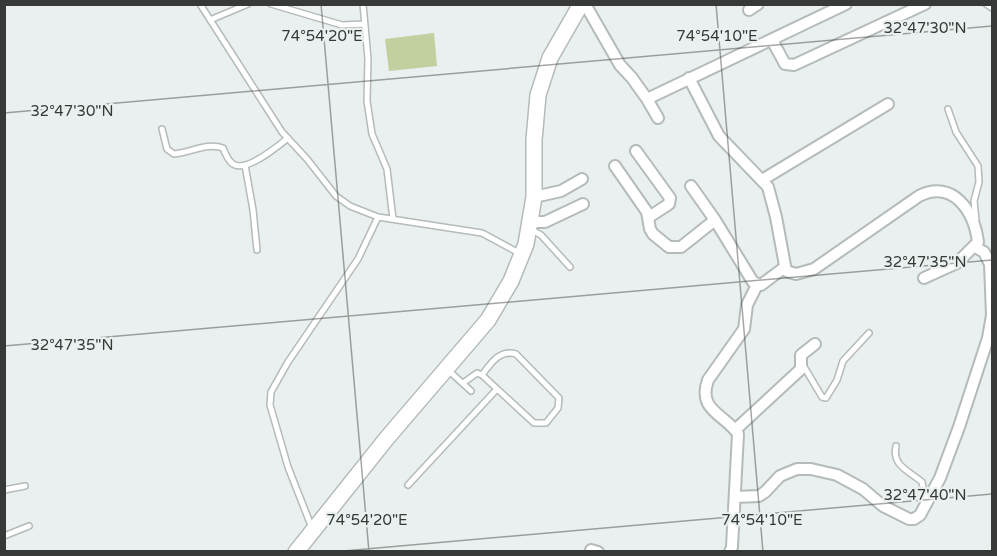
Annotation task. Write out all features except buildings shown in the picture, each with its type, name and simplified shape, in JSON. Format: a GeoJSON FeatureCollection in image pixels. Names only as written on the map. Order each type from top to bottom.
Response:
{"type":"FeatureCollection","features":[{"type":"Feature","properties":{"kind":"main road"},"geometry":{"type":"LineString","coordinates":[[296,552],[488,320],[511,281],[522,254],[534,197],[534,140],[538,95],[550,57],[583,4]]}},
{"type":"Feature","properties":{"kind":"street"},"geometry":{"type":"LineString","coordinates":[[583,4],[620,65],[632,78],[658,118]]}},
{"type":"Feature","properties":{"kind":"street"},"geometry":{"type":"LineString","coordinates":[[772,40],[785,64],[794,65],[925,4]]}},
{"type":"Feature","properties":{"kind":"street"},"geometry":{"type":"LineString","coordinates":[[647,99],[839,6]]}},
{"type":"Feature","properties":{"kind":"street"},"geometry":{"type":"LineString","coordinates":[[689,78],[719,136],[762,180],[771,195],[785,267],[789,274],[814,268],[919,196],[932,191],[949,193],[964,206],[978,242],[957,263],[924,278]]}},
{"type":"Feature","properties":{"kind":"street"},"geometry":{"type":"LineString","coordinates":[[762,180],[888,104]]}},
{"type":"Feature","properties":{"kind":"street"},"geometry":{"type":"LineString","coordinates":[[636,151],[670,198],[669,204],[649,217]]}},
{"type":"Feature","properties":{"kind":"street"},"geometry":{"type":"LineString","coordinates":[[615,166],[649,217],[653,234],[669,247],[681,247],[715,220]]}},
{"type":"Feature","properties":{"kind":"street"},"geometry":{"type":"LineString","coordinates":[[534,197],[561,191],[582,178]]}},
{"type":"Feature","properties":{"kind":"street"},"geometry":{"type":"LineString","coordinates":[[691,186],[715,220],[743,269],[757,285]]}},
{"type":"Feature","properties":{"kind":"street"},"geometry":{"type":"LineString","coordinates":[[529,225],[544,222],[583,204]]}},
{"type":"Feature","properties":{"kind":"street"},"geometry":{"type":"LineString","coordinates":[[735,497],[759,496],[780,476],[797,469],[811,469],[837,476],[863,489],[883,506],[909,519],[920,515],[948,458],[988,338],[992,315],[990,264],[984,252],[975,247]]}},
{"type":"Feature","properties":{"kind":"street"},"geometry":{"type":"LineString","coordinates":[[730,552],[739,442],[735,430],[706,400],[705,389],[708,380],[744,328],[747,305],[757,285],[764,283],[785,267]]}},
{"type":"Feature","properties":{"kind":"street"},"geometry":{"type":"LineString","coordinates":[[735,430],[801,369],[803,352],[815,344]]}},
{"type":"Feature","properties":{"kind":"lane"},"geometry":{"type":"LineString","coordinates":[[200,4],[288,138],[336,196],[350,206],[378,217],[482,233],[522,254]]}},
{"type":"Feature","properties":{"kind":"lane"},"geometry":{"type":"LineString","coordinates":[[210,20],[248,4]]}},
{"type":"Feature","properties":{"kind":"lane"},"geometry":{"type":"LineString","coordinates":[[271,4],[342,25],[364,24]]}},
{"type":"Feature","properties":{"kind":"lane"},"geometry":{"type":"LineString","coordinates":[[363,4],[368,59],[367,101],[372,134],[387,169],[393,219]]}},
{"type":"Feature","properties":{"kind":"lane"},"geometry":{"type":"LineString","coordinates":[[986,4],[993,8]]}},
{"type":"Feature","properties":{"kind":"lane"},"geometry":{"type":"LineString","coordinates":[[948,109],[956,132],[978,166],[979,174],[974,201],[976,234]]}},
{"type":"Feature","properties":{"kind":"lane"},"geometry":{"type":"LineString","coordinates":[[162,129],[167,149],[174,154],[218,146],[223,148],[231,163],[237,166],[245,165],[267,155],[288,138]]}},
{"type":"Feature","properties":{"kind":"lane"},"geometry":{"type":"LineString","coordinates":[[245,165],[257,250]]}},
{"type":"Feature","properties":{"kind":"lane"},"geometry":{"type":"LineString","coordinates":[[313,531],[288,467],[270,405],[271,393],[288,362],[358,259],[378,217]]}},
{"type":"Feature","properties":{"kind":"lane"},"geometry":{"type":"LineString","coordinates":[[529,225],[570,267]]}},
{"type":"Feature","properties":{"kind":"lane"},"geometry":{"type":"LineString","coordinates":[[802,364],[822,397],[826,398],[837,381],[843,361],[869,333]]}},
{"type":"Feature","properties":{"kind":"lane"},"geometry":{"type":"LineString","coordinates":[[463,383],[477,374],[482,375],[534,423],[546,423],[554,415],[560,402],[553,390],[516,354],[506,353],[496,357],[482,375]]}},
{"type":"Feature","properties":{"kind":"lane"},"geometry":{"type":"LineString","coordinates":[[446,368],[471,391]]}},
{"type":"Feature","properties":{"kind":"lane"},"geometry":{"type":"LineString","coordinates":[[408,485],[497,389]]}},
{"type":"Feature","properties":{"kind":"lane"},"geometry":{"type":"LineString","coordinates":[[896,446],[894,454],[897,463],[922,482],[926,503]]}},
{"type":"Feature","properties":{"kind":"lane"},"geometry":{"type":"LineString","coordinates":[[4,490],[25,486]]}},
{"type":"Feature","properties":{"kind":"lane"},"geometry":{"type":"LineString","coordinates":[[4,536],[29,526]]}},
{"type":"Feature","properties":{"kind":"green space"},"geometry":{"type":"Polygon","coordinates":[[[434,33],[437,66],[389,71],[385,39],[434,33]]]}}]}
